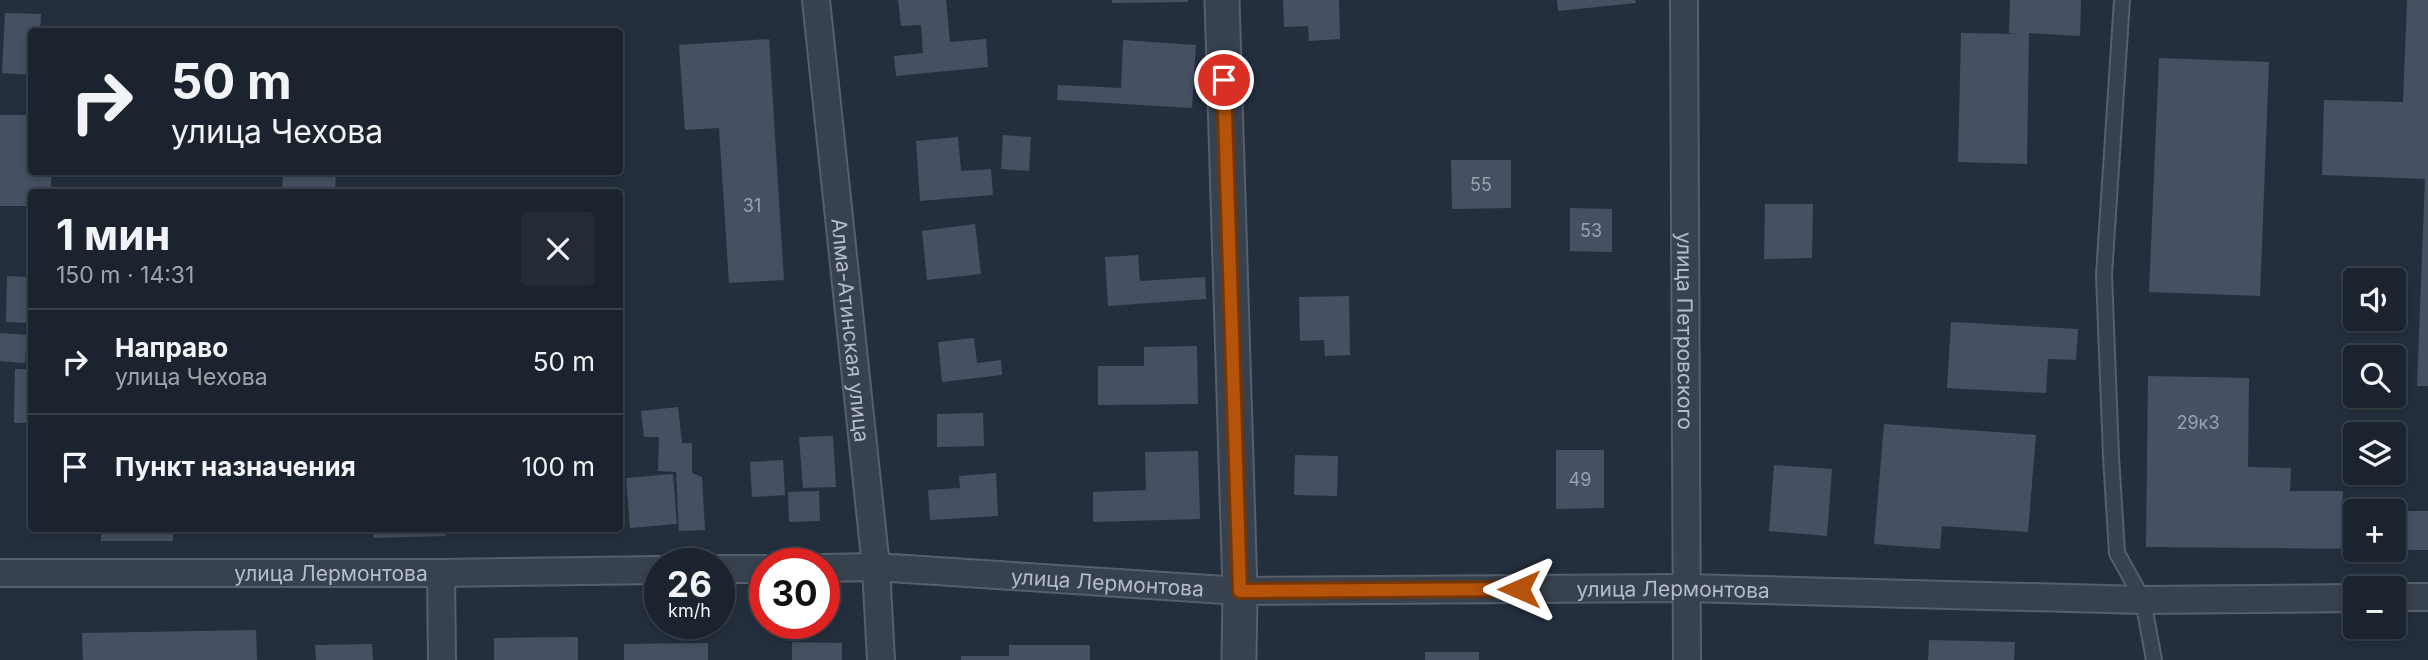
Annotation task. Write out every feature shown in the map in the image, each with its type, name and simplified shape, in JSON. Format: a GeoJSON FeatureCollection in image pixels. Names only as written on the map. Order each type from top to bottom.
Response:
{"type":"FeatureCollection","features":[{"type":"Feature","properties":{"kind":"street","name":"Алма-Атинская улица"},"geometry":{"type":"LineString","coordinates":[[816,0],[876,567],[881,660]]}},
{"type":"Feature","properties":{"kind":"street"},"geometry":{"type":"LineString","coordinates":[[1222,0],[1240,591],[1239,660]]}},
{"type":"Feature","properties":{"kind":"street","name":"улица Петровского"},"geometry":{"type":"LineString","coordinates":[[1684,0],[1687,660]]}},
{"type":"Feature","properties":{"kind":"street","name":"улица Лермонтова"},"geometry":{"type":"LineString","coordinates":[[840,568],[876,567],[1240,591],[1686,588],[2143,600],[2343,598]]}},
{"type":"Feature","properties":{"kind":"street","name":"улица Лермонтова"},"geometry":{"type":"LineString","coordinates":[[0,573],[644,570]]}},
{"type":"Feature","properties":{"kind":"street"},"geometry":{"type":"LineString","coordinates":[[441,573],[442,660]]}},
{"type":"Feature","properties":{"kind":"street"},"geometry":{"type":"LineString","coordinates":[[2406,597],[2428,597]]}},
{"type":"Feature","properties":{"kind":"lane"},"geometry":{"type":"LineString","coordinates":[[2122,0],[2104,275],[2117,553],[2143,600],[2154,660]]}},
{"type":"Feature","properties":{"kind":"building"},"geometry":{"type":"Polygon","coordinates":[[[898,0],[946,0],[950,42],[986,39],[988,67],[896,76],[894,56],[923,53],[921,25],[901,26],[898,0]]]}},
{"type":"Feature","properties":{"kind":"building"},"geometry":{"type":"Polygon","coordinates":[[[1112,0],[1188,0],[1188,2],[1112,3],[1112,0]]]}},
{"type":"Feature","properties":{"kind":"building"},"geometry":{"type":"Polygon","coordinates":[[[1283,0],[1339,0],[1340,39],[1309,41],[1308,26],[1284,27],[1283,0]]]}},
{"type":"Feature","properties":{"kind":"building"},"geometry":{"type":"Polygon","coordinates":[[[1557,0],[1635,0],[1636,3],[1558,11],[1557,0]]]}},
{"type":"Feature","properties":{"kind":"building"},"geometry":{"type":"Polygon","coordinates":[[[2010,0],[2081,0],[2080,36],[2029,33],[2027,164],[1958,162],[1961,33],[2020,34],[2009,33],[2010,0]]]}},
{"type":"Feature","properties":{"kind":"building"},"geometry":{"type":"Polygon","coordinates":[[[2407,0],[2428,0],[2428,386],[2417,386],[2425,179],[2322,175],[2324,100],[2403,102],[2407,0]]]}},
{"type":"Feature","properties":{"kind":"building"},"geometry":{"type":"Polygon","coordinates":[[[5,13],[41,14],[40,28],[28,28],[28,75],[2,73],[5,13]]]}},
{"type":"Feature","properties":{"kind":"building"},"geometry":{"type":"Polygon","coordinates":[[[769,39],[784,280],[729,283],[719,128],[685,130],[679,45],[769,39]]]}},
{"type":"Feature","properties":{"kind":"building"},"geometry":{"type":"Polygon","coordinates":[[[1123,40],[1196,45],[1192,108],[1057,100],[1058,85],[1121,88],[1123,40]]]}},
{"type":"Feature","properties":{"kind":"building"},"geometry":{"type":"Polygon","coordinates":[[[2159,58],[2269,62],[2260,296],[2149,292],[2159,58]]]}},
{"type":"Feature","properties":{"kind":"building"},"geometry":{"type":"Polygon","coordinates":[[[0,115],[28,115],[28,175],[51,175],[51,189],[28,189],[28,206],[0,206],[0,115]]]}},
{"type":"Feature","properties":{"kind":"building"},"geometry":{"type":"Polygon","coordinates":[[[1003,135],[1031,137],[1029,171],[1001,169],[1003,135]]]}},
{"type":"Feature","properties":{"kind":"building"},"geometry":{"type":"Polygon","coordinates":[[[958,137],[961,171],[991,169],[993,195],[920,201],[916,141],[958,137]]]}},
{"type":"Feature","properties":{"kind":"building"},"geometry":{"type":"Polygon","coordinates":[[[1451,160],[1511,160],[1511,208],[1452,209],[1451,160]]]}},
{"type":"Feature","properties":{"kind":"building"},"geometry":{"type":"Polygon","coordinates":[[[283,175],[336,175],[335,189],[282,189],[283,175]]]}},
{"type":"Feature","properties":{"kind":"building"},"geometry":{"type":"Polygon","coordinates":[[[1765,204],[1813,204],[1812,258],[1764,259],[1765,204]]]}},
{"type":"Feature","properties":{"kind":"building"},"geometry":{"type":"Polygon","coordinates":[[[1570,208],[1612,209],[1612,252],[1570,251],[1570,208]]]}},
{"type":"Feature","properties":{"kind":"building"},"geometry":{"type":"Polygon","coordinates":[[[975,224],[981,274],[927,280],[922,231],[975,224]]]}},
{"type":"Feature","properties":{"kind":"building"},"geometry":{"type":"Polygon","coordinates":[[[1138,255],[1140,281],[1205,277],[1206,299],[1108,306],[1105,257],[1138,255]]]}},
{"type":"Feature","properties":{"kind":"building"},"geometry":{"type":"Polygon","coordinates":[[[7,276],[28,277],[28,323],[6,322],[7,276]]]}},
{"type":"Feature","properties":{"kind":"building"},"geometry":{"type":"Polygon","coordinates":[[[1349,296],[1350,355],[1325,356],[1324,340],[1300,341],[1299,297],[1349,296]]]}},
{"type":"Feature","properties":{"kind":"building"},"geometry":{"type":"Polygon","coordinates":[[[1951,322],[2078,329],[2076,360],[2048,359],[2046,393],[1947,388],[1951,322]]]}},
{"type":"Feature","properties":{"kind":"building"},"geometry":{"type":"Polygon","coordinates":[[[0,333],[27,335],[25,363],[0,361],[0,333]]]}},
{"type":"Feature","properties":{"kind":"building"},"geometry":{"type":"Polygon","coordinates":[[[974,338],[977,363],[1001,360],[1002,375],[942,382],[938,342],[974,338]]]}},
{"type":"Feature","properties":{"kind":"building"},"geometry":{"type":"Polygon","coordinates":[[[1197,346],[1198,404],[1098,405],[1098,366],[1144,366],[1144,347],[1197,346]]]}},
{"type":"Feature","properties":{"kind":"building"},"geometry":{"type":"Polygon","coordinates":[[[15,369],[28,369],[28,423],[14,423],[15,369]]]}},
{"type":"Feature","properties":{"kind":"building"},"geometry":{"type":"Polygon","coordinates":[[[2148,376],[2249,378],[2248,467],[2291,468],[2290,491],[2343,491],[2343,549],[2146,547],[2148,376]]]}},
{"type":"Feature","properties":{"kind":"building"},"geometry":{"type":"Polygon","coordinates":[[[678,407],[682,443],[692,443],[692,473],[702,477],[705,530],[679,531],[676,472],[658,471],[659,437],[644,437],[641,411],[678,407]]]}},
{"type":"Feature","properties":{"kind":"building"},"geometry":{"type":"Polygon","coordinates":[[[983,413],[984,446],[937,447],[937,414],[983,413]]]}},
{"type":"Feature","properties":{"kind":"building"},"geometry":{"type":"Polygon","coordinates":[[[1884,424],[2036,435],[2028,532],[1942,526],[1940,549],[1874,544],[1884,424]]]}},
{"type":"Feature","properties":{"kind":"building"},"geometry":{"type":"Polygon","coordinates":[[[833,436],[836,487],[803,488],[799,437],[833,436]]]}},
{"type":"Feature","properties":{"kind":"building"},"geometry":{"type":"Polygon","coordinates":[[[1556,450],[1604,450],[1604,508],[1556,509],[1556,450]]]}},
{"type":"Feature","properties":{"kind":"building"},"geometry":{"type":"Polygon","coordinates":[[[1198,451],[1200,519],[1093,522],[1093,492],[1146,490],[1145,452],[1198,451]]]}},
{"type":"Feature","properties":{"kind":"building"},"geometry":{"type":"Polygon","coordinates":[[[1295,455],[1338,456],[1337,496],[1294,495],[1295,455]]]}},
{"type":"Feature","properties":{"kind":"building"},"geometry":{"type":"Polygon","coordinates":[[[783,460],[785,495],[752,497],[750,462],[783,460]]]}},
{"type":"Feature","properties":{"kind":"building"},"geometry":{"type":"Polygon","coordinates":[[[1774,465],[1832,469],[1827,536],[1769,531],[1774,465]]]}},
{"type":"Feature","properties":{"kind":"building"},"geometry":{"type":"Polygon","coordinates":[[[996,473],[998,516],[930,520],[928,490],[960,488],[959,476],[996,473]]]}},
{"type":"Feature","properties":{"kind":"building"},"geometry":{"type":"Polygon","coordinates":[[[673,474],[677,524],[630,528],[626,478],[673,474]]]}},
{"type":"Feature","properties":{"kind":"building"},"geometry":{"type":"Polygon","coordinates":[[[819,491],[820,521],[789,522],[788,492],[819,491]]]}},
{"type":"Feature","properties":{"kind":"building"},"geometry":{"type":"Polygon","coordinates":[[[2406,511],[2428,511],[2428,550],[2406,550],[2406,511]]]}},
{"type":"Feature","properties":{"kind":"building"},"geometry":{"type":"Polygon","coordinates":[[[101,532],[173,532],[173,541],[101,541],[101,532]]]}},
{"type":"Feature","properties":{"kind":"building"},"geometry":{"type":"Polygon","coordinates":[[[373,532],[446,532],[446,536],[373,538],[373,532]]]}},
{"type":"Feature","properties":{"kind":"building"},"geometry":{"type":"Polygon","coordinates":[[[256,630],[257,660],[83,660],[82,633],[256,630]]]}},
{"type":"Feature","properties":{"kind":"building"},"geometry":{"type":"Polygon","coordinates":[[[578,637],[578,660],[494,660],[494,638],[578,637]]]}},
{"type":"Feature","properties":{"kind":"building"},"geometry":{"type":"Polygon","coordinates":[[[1929,640],[2015,642],[2014,660],[1928,660],[1929,640]]]}},
{"type":"Feature","properties":{"kind":"building"},"geometry":{"type":"Polygon","coordinates":[[[792,642],[842,643],[842,660],[792,660],[792,642]]]}},
{"type":"Feature","properties":{"kind":"building"},"geometry":{"type":"Polygon","coordinates":[[[708,643],[708,660],[624,660],[624,644],[708,643]]]}},
{"type":"Feature","properties":{"kind":"building"},"geometry":{"type":"Polygon","coordinates":[[[372,644],[373,660],[316,660],[315,645],[372,644]]]}},
{"type":"Feature","properties":{"kind":"building"},"geometry":{"type":"Polygon","coordinates":[[[1009,645],[1090,645],[1090,660],[961,660],[961,656],[1009,656],[1009,645]]]}},
{"type":"Feature","properties":{"kind":"building"},"geometry":{"type":"Polygon","coordinates":[[[1425,652],[1479,652],[1479,660],[1425,660],[1425,652]]]}},
{"type":"Feature","properties":{"kind":"route"},"geometry":{"type":"LineString","coordinates":[[1224,80],[1240,591],[1519,589]]}}]}
